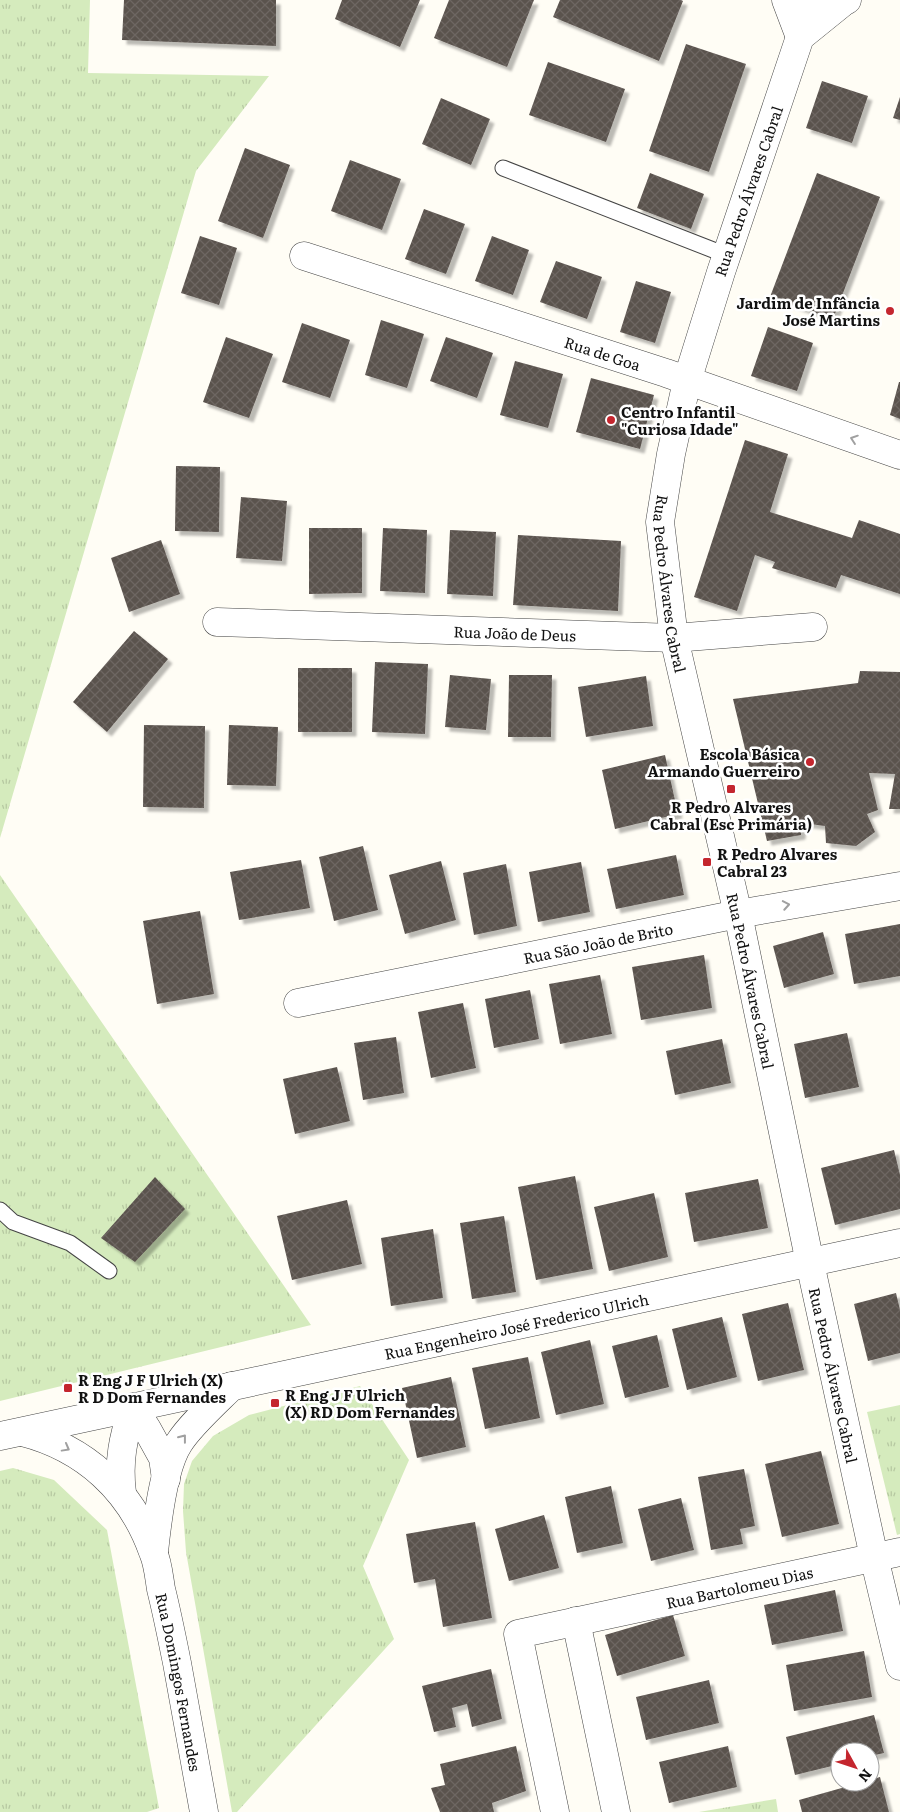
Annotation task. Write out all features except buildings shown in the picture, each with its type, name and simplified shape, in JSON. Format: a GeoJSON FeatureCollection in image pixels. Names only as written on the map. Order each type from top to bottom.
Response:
{"type":"FeatureCollection","features":[{"type":"Feature","properties":{"kind":"street"},"geometry":{"type":"LineString","coordinates":[[786,0],[800,37],[844,1]]}},
{"type":"Feature","properties":{"kind":"street"},"geometry":{"type":"LineString","coordinates":[[799,0],[821,5],[844,1]]}},
{"type":"Feature","properties":{"kind":"street","name":"Rua Pedro Álvares Cabral"},"geometry":{"type":"LineString","coordinates":[[800,37],[726,255],[688,381],[671,454],[660,522],[674,638],[738,914],[810,1263],[887,1555],[900,1666]]}},
{"type":"Feature","properties":{"kind":"street","name":"Rua de Goa"},"geometry":{"type":"LineString","coordinates":[[304,256],[688,381],[900,455]]}},
{"type":"Feature","properties":{"kind":"street","name":"Rua João de Deus"},"geometry":{"type":"LineString","coordinates":[[217,622],[674,638],[813,627]]}},
{"type":"Feature","properties":{"kind":"street","name":"Rua São João de Brito"},"geometry":{"type":"LineString","coordinates":[[298,1003],[738,914],[900,886]]}},
{"type":"Feature","properties":{"kind":"street","name":"Rua Engenheiro José Frederico Ulrich"},"geometry":{"type":"LineString","coordinates":[[10,1434],[900,1243]]}},
{"type":"Feature","properties":{"kind":"street","name":"Rua Domingos Fernandes"},"geometry":{"type":"LineString","coordinates":[[154,1552],[157,1519],[166,1479],[170,1462],[179,1442],[232,1386]]}},
{"type":"Feature","properties":{"kind":"street","name":"Rua Domingos Fernandes"},"geometry":{"type":"LineString","coordinates":[[132,1407],[163,1458],[166,1479]]}},
{"type":"Feature","properties":{"kind":"street","name":"Rua Domingos Fernandes"},"geometry":{"type":"LineString","coordinates":[[122,1493],[119,1473],[120,1458],[132,1407]]}},
{"type":"Feature","properties":{"kind":"street","name":"Rua Domingos Fernandes"},"geometry":{"type":"LineString","coordinates":[[10,1434],[42,1437],[82,1457],[104,1474],[122,1493],[137,1517],[154,1552],[204,1812]]}},
{"type":"Feature","properties":{"kind":"street","name":"Rua Bartolomeu Dias"},"geometry":{"type":"LineString","coordinates":[[555,1812],[518,1634],[887,1555]]}},
{"type":"Feature","properties":{"kind":"street"},"geometry":{"type":"LineString","coordinates":[[576,1621],[616,1812]]}},
{"type":"Feature","properties":{"kind":"lane"},"geometry":{"type":"LineString","coordinates":[[503,168],[726,255]]}},
{"type":"Feature","properties":{"kind":"lane"},"geometry":{"type":"LineString","coordinates":[[0,1210],[13,1222],[70,1243],[109,1271]]}},
{"type":"Feature","properties":{"kind":"green space"},"geometry":{"type":"Polygon","coordinates":[[[0,0],[90,0],[88,73],[269,76],[196,171],[0,838],[0,0]]]}},
{"type":"Feature","properties":{"kind":"green space"},"geometry":{"type":"Polygon","coordinates":[[[0,875],[311,1325],[0,1401],[0,875]]]}},
{"type":"Feature","properties":{"kind":"green space"},"geometry":{"type":"Polygon","coordinates":[[[360,1386],[409,1460],[363,1566],[394,1639],[237,1812],[232,1812],[186,1552],[183,1511],[184,1484],[192,1461],[213,1436],[249,1415],[360,1386]]]}},
{"type":"Feature","properties":{"kind":"green space"},"geometry":{"type":"Polygon","coordinates":[[[900,1405],[900,1534],[897,1535],[867,1412],[900,1405]]]}},
{"type":"Feature","properties":{"kind":"green space"},"geometry":{"type":"Polygon","coordinates":[[[13,1468],[54,1480],[107,1530],[159,1808],[147,1812],[0,1812],[0,1471],[13,1468]]]}},
{"type":"Feature","properties":{"kind":"green space"},"geometry":{"type":"Polygon","coordinates":[[[776,1799],[778,1812],[699,1812],[776,1799]]]}},
{"type":"Feature","properties":{"kind":"place","name":"Jardim de Infância José Martins"},"geometry":{"type":"Point","coordinates":[890,311]}},
{"type":"Feature","properties":{"kind":"place","name":"Centro Infantil \"Curiosa Idade\""},"geometry":{"type":"Point","coordinates":[611,420]}},
{"type":"Feature","properties":{"kind":"place","name":"Escola Básica Armando Guerreiro"},"geometry":{"type":"Point","coordinates":[810,762]}},
{"type":"Feature","properties":{"kind":"place","name":"R Pedro Alvares Cabral (Esc Primária)"},"geometry":{"type":"Point","coordinates":[731,789]}},
{"type":"Feature","properties":{"kind":"place","name":"R Pedro Alvares Cabral 23"},"geometry":{"type":"Point","coordinates":[707,862]}},
{"type":"Feature","properties":{"kind":"place","name":"R Eng J F Ulrich (X) R D Dom Fernandes"},"geometry":{"type":"Point","coordinates":[68,1388]}},
{"type":"Feature","properties":{"kind":"place","name":"R Eng J F Ulrich (X) RD Dom Fernandes"},"geometry":{"type":"Point","coordinates":[275,1403]}}]}
